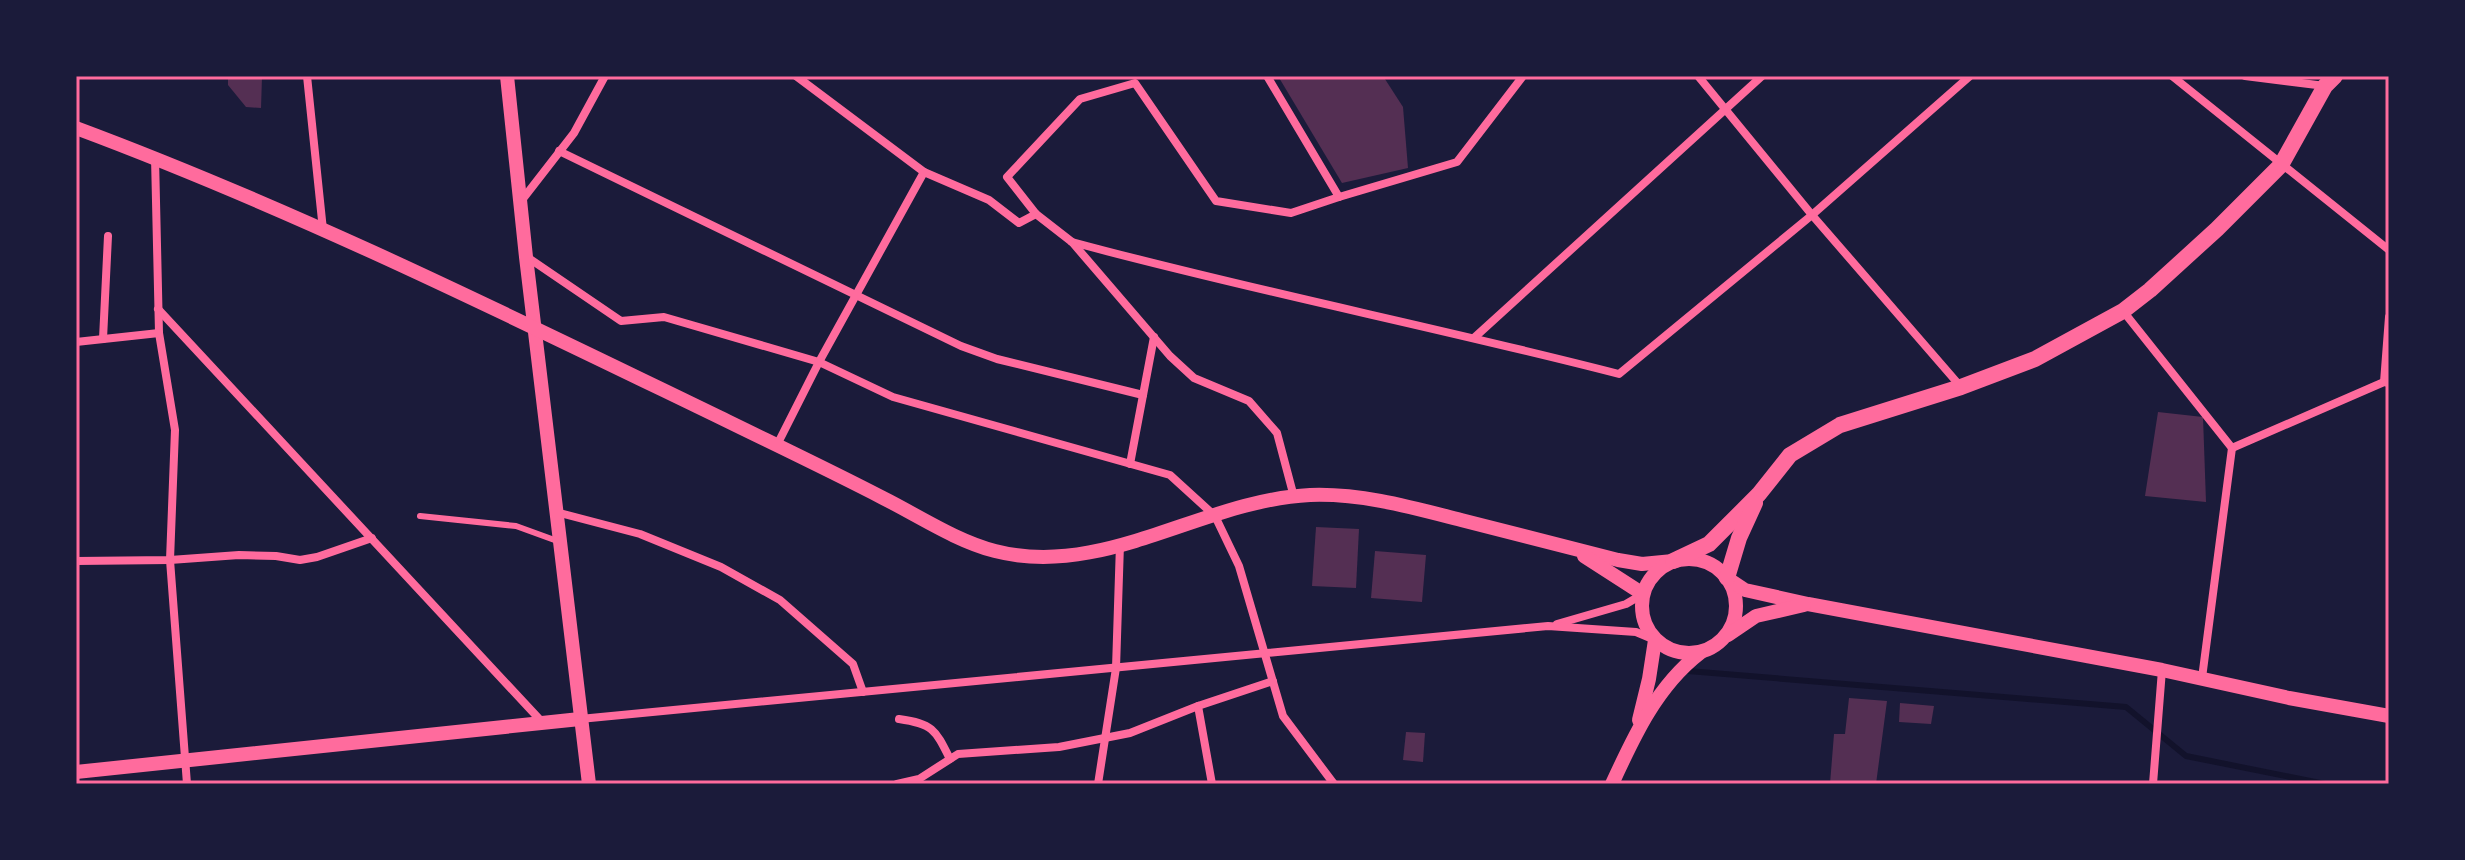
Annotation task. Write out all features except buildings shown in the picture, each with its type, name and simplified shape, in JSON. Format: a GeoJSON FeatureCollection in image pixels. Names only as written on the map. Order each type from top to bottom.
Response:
{"type":"FeatureCollection","features":[{"type":"Feature","properties":{"kind":"main road"},"geometry":{"type":"LineString","coordinates":[[1673,561],[1709,544],[1759,494],[1790,455],[1840,425],[1961,387],[2035,359],[2123,311],[2184,260],[2281,165],[2330,81]]}},
{"type":"Feature","properties":{"kind":"main road"},"geometry":{"type":"LineString","coordinates":[[1727,578],[1739,538],[1759,494]]}},
{"type":"Feature","properties":{"kind":"street"},"geometry":{"type":"LineString","coordinates":[[307,76],[323,231]]}},
{"type":"Feature","properties":{"kind":"street"},"geometry":{"type":"LineString","coordinates":[[507,76],[589,784]]}},
{"type":"Feature","properties":{"kind":"street"},"geometry":{"type":"LineString","coordinates":[[521,201],[574,133],[605,76]]}},
{"type":"Feature","properties":{"kind":"street"},"geometry":{"type":"LineString","coordinates":[[796,76],[924,172],[989,200],[1019,223],[1036,214]]}},
{"type":"Feature","properties":{"kind":"street"},"geometry":{"type":"LineString","coordinates":[[1267,76],[1339,197]]}},
{"type":"Feature","properties":{"kind":"street"},"geometry":{"type":"LineString","coordinates":[[1294,497],[1277,433],[1249,401],[1194,378],[1072,242],[1036,214],[1007,177],[1080,99],[1135,83],[1216,201],[1291,213],[1457,162],[1523,76]]}},
{"type":"Feature","properties":{"kind":"street"},"geometry":{"type":"LineString","coordinates":[[1698,76],[1812,215],[1961,387]]}},
{"type":"Feature","properties":{"kind":"street"},"geometry":{"type":"LineString","coordinates":[[1475,337],[1762,76]]}},
{"type":"Feature","properties":{"kind":"street"},"geometry":{"type":"LineString","coordinates":[[1072,242],[1619,374],[1812,215],[1970,76]]}},
{"type":"Feature","properties":{"kind":"street"},"geometry":{"type":"LineString","coordinates":[[2172,76],[2389,250]]}},
{"type":"Feature","properties":{"kind":"street"},"geometry":{"type":"LineString","coordinates":[[2245,76],[2330,81]]}},
{"type":"Feature","properties":{"kind":"street"},"geometry":{"type":"LineString","coordinates":[[76,128],[155,157],[535,328],[993,551],[1052,558],[1087,554],[1273,500],[1352,497],[1394,503],[1642,564],[1688,559],[1703,561],[1745,590],[1808,604],[2162,676],[2202,678],[2389,716]]}},
{"type":"Feature","properties":{"kind":"street"},"geometry":{"type":"LineString","coordinates":[[559,151],[961,346],[997,359],[1143,395]]}},
{"type":"Feature","properties":{"kind":"street"},"geometry":{"type":"LineString","coordinates":[[155,157],[159,333],[175,430],[170,560],[187,784]]}},
{"type":"Feature","properties":{"kind":"street"},"geometry":{"type":"LineString","coordinates":[[777,445],[924,172]]}},
{"type":"Feature","properties":{"kind":"street"},"geometry":{"type":"LineString","coordinates":[[103,339],[108,236]]}},
{"type":"Feature","properties":{"kind":"street"},"geometry":{"type":"LineString","coordinates":[[526,257],[621,321],[664,317],[819,362],[893,397],[1170,475],[1215,516],[1239,566],[1283,716],[1334,784]]}},
{"type":"Feature","properties":{"kind":"street"},"geometry":{"type":"LineString","coordinates":[[158,309],[544,723]]}},
{"type":"Feature","properties":{"kind":"street"},"geometry":{"type":"LineString","coordinates":[[2123,311],[2232,448],[2202,678]]}},
{"type":"Feature","properties":{"kind":"street"},"geometry":{"type":"LineString","coordinates":[[2232,448],[2386,383],[2389,317]]}},
{"type":"Feature","properties":{"kind":"street"},"geometry":{"type":"LineString","coordinates":[[76,342],[159,333]]}},
{"type":"Feature","properties":{"kind":"street"},"geometry":{"type":"LineString","coordinates":[[1130,464],[1154,337]]}},
{"type":"Feature","properties":{"kind":"street"},"geometry":{"type":"LineString","coordinates":[[556,512],[640,534],[721,567],[780,600],[853,664],[863,692]]}},
{"type":"Feature","properties":{"kind":"street"},"geometry":{"type":"LineString","coordinates":[[76,561],[170,560],[239,555],[300,560],[372,538]]}},
{"type":"Feature","properties":{"kind":"street"},"geometry":{"type":"LineString","coordinates":[[1098,784],[1116,668],[1120,544]]}},
{"type":"Feature","properties":{"kind":"street"},"geometry":{"type":"LineString","coordinates":[[1569,548],[1643,594]]}},
{"type":"Feature","properties":{"kind":"street"},"geometry":{"type":"LineString","coordinates":[[1636,732],[1655,640],[1646,626],[1642,610],[1643,594],[1650,579],[1673,561]]}},
{"type":"Feature","properties":{"kind":"street"},"geometry":{"type":"LineString","coordinates":[[1726,636],[1734,621],[1736,606],[1727,578]]}},
{"type":"Feature","properties":{"kind":"street"},"geometry":{"type":"LineString","coordinates":[[1548,626],[1626,604],[1643,594]]}},
{"type":"Feature","properties":{"kind":"street"},"geometry":{"type":"LineString","coordinates":[[1612,784],[1636,732],[1682,667],[1756,616],[1808,604]]}},
{"type":"Feature","properties":{"kind":"street"},"geometry":{"type":"LineString","coordinates":[[76,772],[580,719],[1548,626],[1636,632],[1683,654],[1700,653]]}},
{"type":"Feature","properties":{"kind":"street"},"geometry":{"type":"LineString","coordinates":[[2153,784],[2162,676]]}},
{"type":"Feature","properties":{"kind":"street"},"geometry":{"type":"LineString","coordinates":[[897,784],[919,779],[958,754],[1059,747],[1130,733],[1273,681]]}},
{"type":"Feature","properties":{"kind":"street"},"geometry":{"type":"LineString","coordinates":[[1198,706],[1212,784]]}},
{"type":"Feature","properties":{"kind":"street"},"geometry":{"type":"LineString","coordinates":[[899,719],[924,722],[935,730],[950,759]]}},
{"type":"Feature","properties":{"kind":"lane"},"geometry":{"type":"LineString","coordinates":[[420,516],[516,526],[560,542]]}},
{"type":"Feature","properties":{"kind":"waterway"},"geometry":{"type":"LineString","coordinates":[[1688,671],[2126,707],[2186,756],[2325,784]]}}]}
